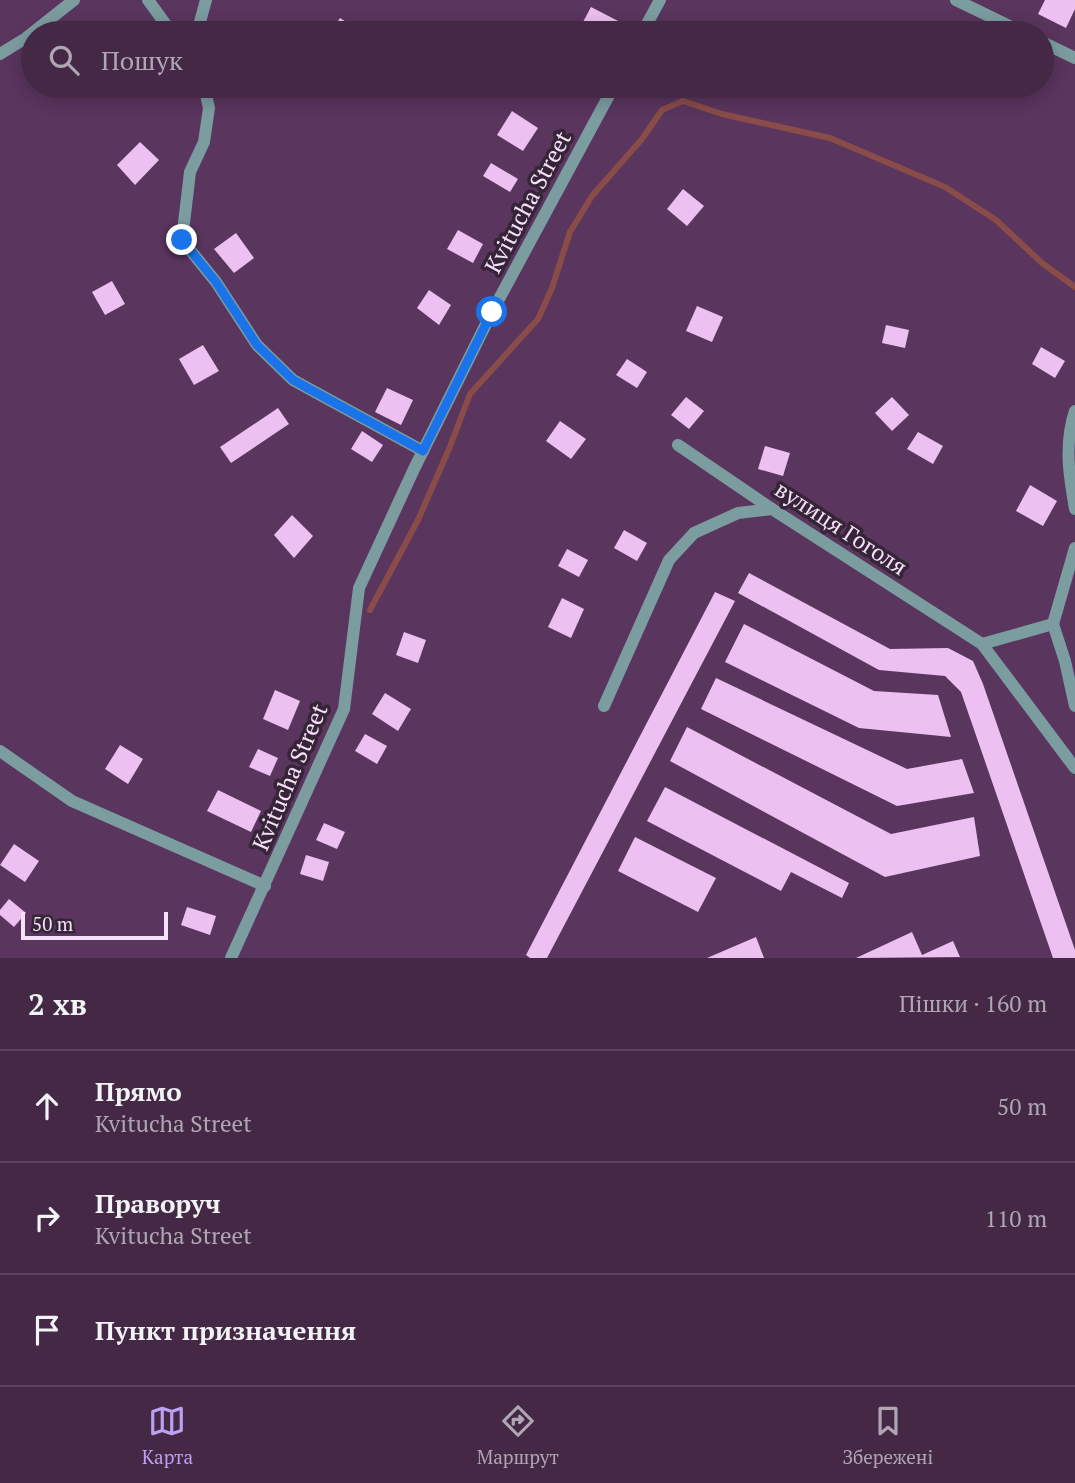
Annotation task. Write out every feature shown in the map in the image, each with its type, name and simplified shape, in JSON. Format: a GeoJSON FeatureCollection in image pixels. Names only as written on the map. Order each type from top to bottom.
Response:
{"type":"FeatureCollection","features":[{"type":"Feature","properties":{"kind":"street"},"geometry":{"type":"LineString","coordinates":[[47,21],[74,0]]}},
{"type":"Feature","properties":{"kind":"street"},"geometry":{"type":"LineString","coordinates":[[148,0],[163,21]]}},
{"type":"Feature","properties":{"kind":"street"},"geometry":{"type":"LineString","coordinates":[[200,21],[205,0]]}},
{"type":"Feature","properties":{"kind":"street"},"geometry":{"type":"LineString","coordinates":[[649,21],[660,0]]}},
{"type":"Feature","properties":{"kind":"street"},"geometry":{"type":"LineString","coordinates":[[956,0],[999,21]]}},
{"type":"Feature","properties":{"kind":"street"},"geometry":{"type":"LineString","coordinates":[[0,54],[21,40]]}},
{"type":"Feature","properties":{"kind":"street"},"geometry":{"type":"LineString","coordinates":[[1054,48],[1075,58]]}},
{"type":"Feature","properties":{"kind":"street"},"geometry":{"type":"LineString","coordinates":[[206,98],[209,108],[204,142],[190,172],[182,240],[216,282],[257,345],[293,380],[423,451]]}},
{"type":"Feature","properties":{"kind":"street","name":"Kvitucha Street"},"geometry":{"type":"LineString","coordinates":[[231,958],[344,709],[359,588],[492,312],[608,98]]}},
{"type":"Feature","properties":{"kind":"street"},"geometry":{"type":"LineString","coordinates":[[1075,411],[1068,432],[1070,483],[1075,509]]}},
{"type":"Feature","properties":{"kind":"street","name":"вулиця Гоголя"},"geometry":{"type":"LineString","coordinates":[[678,445],[772,509],[982,643]]}},
{"type":"Feature","properties":{"kind":"street"},"geometry":{"type":"LineString","coordinates":[[604,706],[669,560],[694,533],[738,513],[772,509]]}},
{"type":"Feature","properties":{"kind":"street"},"geometry":{"type":"LineString","coordinates":[[1075,548],[1053,624],[1075,706]]}},
{"type":"Feature","properties":{"kind":"street"},"geometry":{"type":"LineString","coordinates":[[1053,624],[982,643],[1075,768]]}},
{"type":"Feature","properties":{"kind":"street"},"geometry":{"type":"LineString","coordinates":[[0,751],[72,801],[265,886]]}},
{"type":"Feature","properties":{"kind":"building"},"geometry":{"type":"Polygon","coordinates":[[[1045,0],[1075,0],[1075,9],[1066,28],[1038,14],[1045,0]]]}},
{"type":"Feature","properties":{"kind":"building"},"geometry":{"type":"Polygon","coordinates":[[[591,7],[618,21],[584,21],[591,7]]]}},
{"type":"Feature","properties":{"kind":"building"},"geometry":{"type":"Polygon","coordinates":[[[512,111],[538,128],[523,151],[497,135],[512,111]]]}},
{"type":"Feature","properties":{"kind":"building"},"geometry":{"type":"Polygon","coordinates":[[[140,142],[159,160],[135,185],[117,165],[140,142]]]}},
{"type":"Feature","properties":{"kind":"building"},"geometry":{"type":"Polygon","coordinates":[[[491,163],[518,179],[510,192],[483,176],[491,163]]]}},
{"type":"Feature","properties":{"kind":"building"},"geometry":{"type":"Polygon","coordinates":[[[683,189],[704,206],[687,226],[667,209],[683,189]]]}},
{"type":"Feature","properties":{"kind":"building"},"geometry":{"type":"Polygon","coordinates":[[[458,230],[483,244],[473,263],[447,249],[458,230]]]}},
{"type":"Feature","properties":{"kind":"building"},"geometry":{"type":"Polygon","coordinates":[[[236,233],[254,258],[234,273],[214,249],[236,233]]]}},
{"type":"Feature","properties":{"kind":"building"},"geometry":{"type":"Polygon","coordinates":[[[112,281],[125,304],[105,315],[92,292],[112,281]]]}},
{"type":"Feature","properties":{"kind":"building"},"geometry":{"type":"Polygon","coordinates":[[[429,290],[451,305],[439,325],[417,308],[429,290]]]}},
{"type":"Feature","properties":{"kind":"building"},"geometry":{"type":"Polygon","coordinates":[[[697,306],[723,317],[712,342],[686,331],[697,306]]]}},
{"type":"Feature","properties":{"kind":"building"},"geometry":{"type":"Polygon","coordinates":[[[886,325],[909,330],[905,348],[882,343],[886,325]]]}},
{"type":"Feature","properties":{"kind":"building"},"geometry":{"type":"Polygon","coordinates":[[[203,345],[219,371],[194,385],[179,359],[203,345]]]}},
{"type":"Feature","properties":{"kind":"building"},"geometry":{"type":"Polygon","coordinates":[[[1041,347],[1065,361],[1055,378],[1032,364],[1041,347]]]}},
{"type":"Feature","properties":{"kind":"building"},"geometry":{"type":"Polygon","coordinates":[[[627,359],[647,372],[637,388],[616,375],[627,359]]]}},
{"type":"Feature","properties":{"kind":"building"},"geometry":{"type":"Polygon","coordinates":[[[387,388],[413,400],[401,425],[375,412],[387,388]]]}},
{"type":"Feature","properties":{"kind":"building"},"geometry":{"type":"Polygon","coordinates":[[[686,397],[704,411],[689,429],[671,415],[686,397]]]}},
{"type":"Feature","properties":{"kind":"building"},"geometry":{"type":"Polygon","coordinates":[[[892,397],[909,415],[892,431],[875,413],[892,397]]]}},
{"type":"Feature","properties":{"kind":"building"},"geometry":{"type":"Polygon","coordinates":[[[278,408],[289,424],[231,463],[220,447],[278,408]]]}},
{"type":"Feature","properties":{"kind":"building"},"geometry":{"type":"Polygon","coordinates":[[[560,421],[586,439],[571,459],[546,441],[560,421]]]}},
{"type":"Feature","properties":{"kind":"building"},"geometry":{"type":"Polygon","coordinates":[[[362,431],[383,445],[372,462],[351,449],[362,431]]]}},
{"type":"Feature","properties":{"kind":"building"},"geometry":{"type":"Polygon","coordinates":[[[918,432],[943,446],[933,464],[907,449],[918,432]]]}},
{"type":"Feature","properties":{"kind":"building"},"geometry":{"type":"Polygon","coordinates":[[[765,446],[790,453],[783,476],[758,469],[765,446]]]}},
{"type":"Feature","properties":{"kind":"building"},"geometry":{"type":"Polygon","coordinates":[[[1030,485],[1057,501],[1043,526],[1016,511],[1030,485]]]}},
{"type":"Feature","properties":{"kind":"building"},"geometry":{"type":"Polygon","coordinates":[[[292,515],[313,536],[294,558],[274,535],[292,515]]]}},
{"type":"Feature","properties":{"kind":"building"},"geometry":{"type":"Polygon","coordinates":[[[624,530],[647,543],[637,561],[614,548],[624,530]]]}},
{"type":"Feature","properties":{"kind":"building"},"geometry":{"type":"Polygon","coordinates":[[[567,549],[588,560],[579,577],[558,566],[567,549]]]}},
{"type":"Feature","properties":{"kind":"building"},"geometry":{"type":"Polygon","coordinates":[[[749,573],[890,649],[948,648],[973,661],[1075,950],[1075,958],[1053,958],[961,692],[945,676],[879,670],[738,593],[749,573]]]}},
{"type":"Feature","properties":{"kind":"building"},"geometry":{"type":"Polygon","coordinates":[[[715,592],[735,601],[547,958],[530,958],[526,955],[715,592]]]}},
{"type":"Feature","properties":{"kind":"building"},"geometry":{"type":"Polygon","coordinates":[[[562,598],[584,609],[571,638],[548,627],[562,598]]]}},
{"type":"Feature","properties":{"kind":"building"},"geometry":{"type":"Polygon","coordinates":[[[744,624],[874,691],[938,695],[951,737],[859,728],[725,662],[744,624]]]}},
{"type":"Feature","properties":{"kind":"building"},"geometry":{"type":"Polygon","coordinates":[[[404,632],[426,640],[418,663],[396,655],[404,632]]]}},
{"type":"Feature","properties":{"kind":"building"},"geometry":{"type":"Polygon","coordinates":[[[716,678],[907,769],[962,759],[974,793],[897,806],[701,709],[716,678]]]}},
{"type":"Feature","properties":{"kind":"building"},"geometry":{"type":"Polygon","coordinates":[[[275,690],[300,701],[288,730],[263,719],[275,690]]]}},
{"type":"Feature","properties":{"kind":"building"},"geometry":{"type":"Polygon","coordinates":[[[385,693],[411,709],[398,731],[372,714],[385,693]]]}},
{"type":"Feature","properties":{"kind":"building"},"geometry":{"type":"Polygon","coordinates":[[[687,727],[891,834],[974,817],[980,856],[885,877],[670,761],[687,727]]]}},
{"type":"Feature","properties":{"kind":"building"},"geometry":{"type":"Polygon","coordinates":[[[365,734],[387,746],[377,764],[355,751],[365,734]]]}},
{"type":"Feature","properties":{"kind":"building"},"geometry":{"type":"Polygon","coordinates":[[[120,745],[143,759],[128,784],[105,769],[120,745]]]}},
{"type":"Feature","properties":{"kind":"building"},"geometry":{"type":"Polygon","coordinates":[[[258,749],[278,758],[270,776],[249,767],[258,749]]]}},
{"type":"Feature","properties":{"kind":"building"},"geometry":{"type":"Polygon","coordinates":[[[665,787],[849,883],[842,898],[791,872],[781,891],[647,821],[665,787]]]}},
{"type":"Feature","properties":{"kind":"building"},"geometry":{"type":"Polygon","coordinates":[[[218,790],[261,811],[251,832],[207,811],[218,790]]]}},
{"type":"Feature","properties":{"kind":"building"},"geometry":{"type":"Polygon","coordinates":[[[324,823],[345,832],[337,849],[316,840],[324,823]]]}},
{"type":"Feature","properties":{"kind":"building"},"geometry":{"type":"Polygon","coordinates":[[[635,837],[716,878],[698,912],[618,871],[635,837]]]}},
{"type":"Feature","properties":{"kind":"building"},"geometry":{"type":"Polygon","coordinates":[[[14,844],[39,861],[25,882],[0,865],[14,844]]]}},
{"type":"Feature","properties":{"kind":"building"},"geometry":{"type":"Polygon","coordinates":[[[306,855],[329,862],[323,881],[300,874],[306,855]]]}},
{"type":"Feature","properties":{"kind":"building"},"geometry":{"type":"Polygon","coordinates":[[[9,899],[26,913],[14,927],[0,915],[0,910],[9,899]]]}},
{"type":"Feature","properties":{"kind":"building"},"geometry":{"type":"Polygon","coordinates":[[[187,907],[216,916],[210,935],[181,925],[187,907]]]}},
{"type":"Feature","properties":{"kind":"building"},"geometry":{"type":"Polygon","coordinates":[[[912,932],[922,955],[953,941],[960,957],[856,958],[912,932]]]}},
{"type":"Feature","properties":{"kind":"building"},"geometry":{"type":"Polygon","coordinates":[[[756,937],[764,958],[707,958],[756,937]]]}},
{"type":"Feature","properties":{"kind":"waterway"},"geometry":{"type":"LineString","coordinates":[[370,610],[418,520],[470,394],[538,319],[552,288],[570,232],[592,196],[642,139],[662,110],[683,101],[722,114],[830,138],[945,187],[996,220],[1042,263],[1075,287]]}},
{"type":"Feature","properties":{"kind":"route"},"geometry":{"type":"LineString","coordinates":[[182,240],[216,282],[257,345],[293,380],[423,451],[492,312]]}}]}
